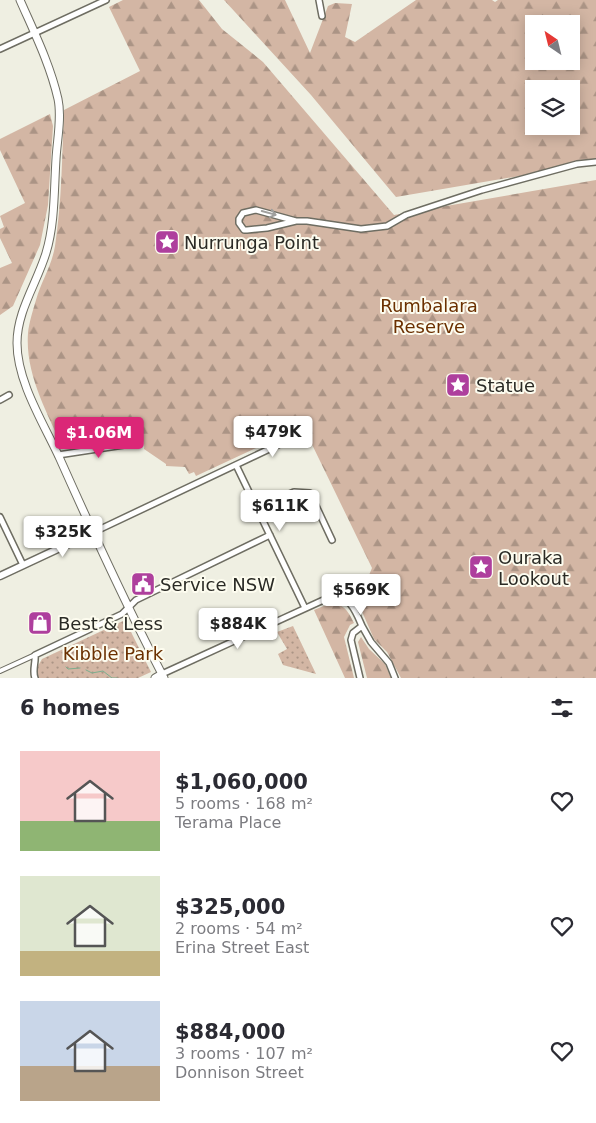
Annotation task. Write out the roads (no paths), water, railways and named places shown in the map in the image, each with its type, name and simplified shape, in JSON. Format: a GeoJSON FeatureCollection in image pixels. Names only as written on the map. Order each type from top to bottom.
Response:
{"type":"FeatureCollection","features":[{"type":"Feature","properties":{"kind":"main road"},"geometry":{"type":"LineString","coordinates":[[20,0],[54,85],[58,102],[59,124],[51,227],[46,252],[20,318],[17,342],[19,363],[26,385],[58,455],[163,676],[155,678]]}},
{"type":"Feature","properties":{"kind":"street"},"geometry":{"type":"LineString","coordinates":[[0,49],[106,0]]}},
{"type":"Feature","properties":{"kind":"street"},"geometry":{"type":"LineString","coordinates":[[318,0],[322,16]]}},
{"type":"Feature","properties":{"kind":"street"},"geometry":{"type":"LineString","coordinates":[[296,221],[256,210],[243,213],[239,223],[244,230],[267,228],[296,221],[361,230],[387,226],[406,215],[482,190],[577,164],[596,162]]}},
{"type":"Feature","properties":{"kind":"street"},"geometry":{"type":"LineString","coordinates":[[0,400],[9,395]]}},
{"type":"Feature","properties":{"kind":"street"},"geometry":{"type":"LineString","coordinates":[[0,576],[301,434]]}},
{"type":"Feature","properties":{"kind":"street"},"geometry":{"type":"LineString","coordinates":[[58,455],[137,443]]}},
{"type":"Feature","properties":{"kind":"street"},"geometry":{"type":"LineString","coordinates":[[236,465],[304,608]]}},
{"type":"Feature","properties":{"kind":"street"},"geometry":{"type":"LineString","coordinates":[[257,508],[294,492],[310,493],[332,540]]}},
{"type":"Feature","properties":{"kind":"street"},"geometry":{"type":"LineString","coordinates":[[0,517],[23,565]]}},
{"type":"Feature","properties":{"kind":"street"},"geometry":{"type":"LineString","coordinates":[[0,671],[122,614],[136,600],[270,536]]}},
{"type":"Feature","properties":{"kind":"street"},"geometry":{"type":"LineString","coordinates":[[163,676],[304,608],[330,597],[341,597],[352,605],[371,642],[389,663],[395,678]]}},
{"type":"Feature","properties":{"kind":"street"},"geometry":{"type":"LineString","coordinates":[[360,678],[351,640],[353,633],[362,626]]}},
{"type":"Feature","properties":{"kind":"street"},"geometry":{"type":"LineString","coordinates":[[35,655],[36,662],[33,675],[35,678]]}},
{"type":"Feature","properties":{"kind":"waterway"},"geometry":{"type":"LineString","coordinates":[[66,667],[68,669],[80,668]]}},
{"type":"Feature","properties":{"kind":"waterway"},"geometry":{"type":"LineString","coordinates":[[86,670],[92,673],[103,671],[112,678],[117,678]]}},
{"type":"Feature","properties":{"kind":"place","name":"Nurrunga Point"},"geometry":{"type":"Point","coordinates":[167,242]}},
{"type":"Feature","properties":{"kind":"place","name":"Statue"},"geometry":{"type":"Point","coordinates":[458,385]}},
{"type":"Feature","properties":{"kind":"place","name":"Ouraka Lookout"},"geometry":{"type":"Point","coordinates":[481,567]}},
{"type":"Feature","properties":{"kind":"place","name":"Service NSW"},"geometry":{"type":"Point","coordinates":[143,584]}},
{"type":"Feature","properties":{"kind":"place","name":"Best & Less"},"geometry":{"type":"Point","coordinates":[40,623]}},
{"type":"Feature","properties":{"kind":"park label","name":"Rumbalara Reserve"},"geometry":{"type":"Point","coordinates":[429,315]}},
{"type":"Feature","properties":{"kind":"park label","name":"Kibble Park"},"geometry":{"type":"Point","coordinates":[113,653]}}]}
